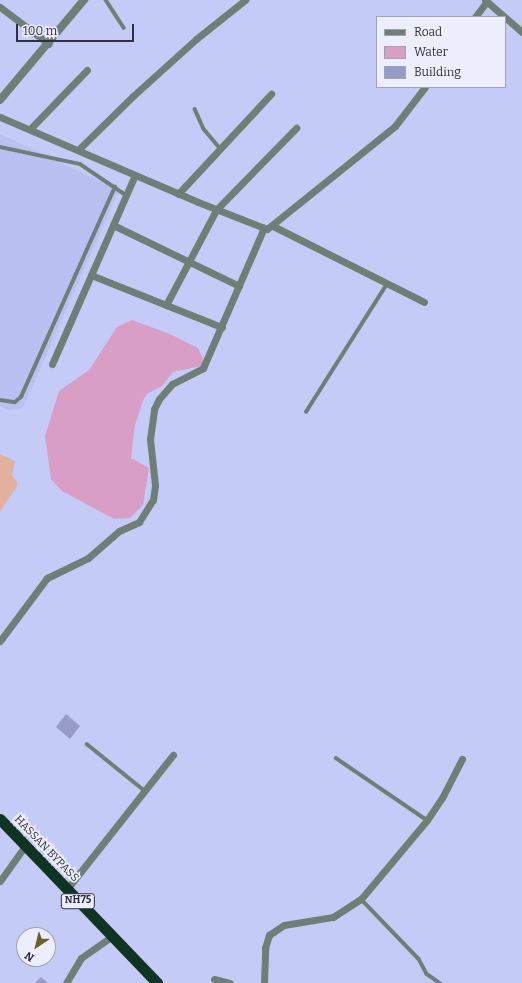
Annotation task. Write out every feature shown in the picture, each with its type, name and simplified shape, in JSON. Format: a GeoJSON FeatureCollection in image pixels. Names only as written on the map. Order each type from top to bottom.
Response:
{"type":"FeatureCollection","features":[{"type":"Feature","properties":{"kind":"highway","name":"HASSAN BYPASS"},"geometry":{"type":"LineString","coordinates":[[0,819],[157,983]]}},
{"type":"Feature","properties":{"kind":"street"},"geometry":{"type":"LineString","coordinates":[[79,149],[139,90],[196,39],[245,0]]}},
{"type":"Feature","properties":{"kind":"street"},"geometry":{"type":"LineString","coordinates":[[476,16],[486,0],[504,16]]}},
{"type":"Feature","properties":{"kind":"street"},"geometry":{"type":"LineString","coordinates":[[0,100],[50,44],[80,1]]}},
{"type":"Feature","properties":{"kind":"street"},"geometry":{"type":"LineString","coordinates":[[0,7],[50,44]]}},
{"type":"Feature","properties":{"kind":"street"},"geometry":{"type":"LineString","coordinates":[[506,18],[522,32]]}},
{"type":"Feature","properties":{"kind":"street"},"geometry":{"type":"LineString","coordinates":[[30,129],[87,70]]}},
{"type":"Feature","properties":{"kind":"street"},"geometry":{"type":"LineString","coordinates":[[0,117],[79,149],[216,210],[264,228],[273,226],[394,126],[424,88]]}},
{"type":"Feature","properties":{"kind":"street"},"geometry":{"type":"LineString","coordinates":[[178,194],[271,94]]}},
{"type":"Feature","properties":{"kind":"street"},"geometry":{"type":"LineString","coordinates":[[166,305],[216,210],[296,128]]}},
{"type":"Feature","properties":{"kind":"street"},"geometry":{"type":"LineString","coordinates":[[52,364],[135,175]]}},
{"type":"Feature","properties":{"kind":"street"},"geometry":{"type":"LineString","coordinates":[[113,225],[239,286]]}},
{"type":"Feature","properties":{"kind":"street"},"geometry":{"type":"LineString","coordinates":[[273,226],[424,302]]}},
{"type":"Feature","properties":{"kind":"street"},"geometry":{"type":"LineString","coordinates":[[0,641],[47,578],[88,558],[119,531],[139,522],[152,500],[155,485],[150,439],[154,409],[159,399],[172,384],[203,368],[264,228]]}},
{"type":"Feature","properties":{"kind":"street"},"geometry":{"type":"LineString","coordinates":[[91,275],[222,327]]}},
{"type":"Feature","properties":{"kind":"street"},"geometry":{"type":"LineString","coordinates":[[67,889],[173,755]]}},
{"type":"Feature","properties":{"kind":"street"},"geometry":{"type":"LineString","coordinates":[[264,983],[266,941],[276,929],[333,917],[361,899],[427,820],[442,798],[462,759]]}},
{"type":"Feature","properties":{"kind":"street"},"geometry":{"type":"LineString","coordinates":[[0,881],[25,846]]}},
{"type":"Feature","properties":{"kind":"street"},"geometry":{"type":"LineString","coordinates":[[66,983],[81,958],[112,936]]}},
{"type":"Feature","properties":{"kind":"street"},"geometry":{"type":"LineString","coordinates":[[214,979],[230,983]]}},
{"type":"Feature","properties":{"kind":"lane"},"geometry":{"type":"LineString","coordinates":[[106,0],[124,28]]}},
{"type":"Feature","properties":{"kind":"lane"},"geometry":{"type":"LineString","coordinates":[[195,109],[204,129],[220,148]]}},
{"type":"Feature","properties":{"kind":"lane"},"geometry":{"type":"LineString","coordinates":[[0,147],[80,164],[126,195]]}},
{"type":"Feature","properties":{"kind":"lane"},"geometry":{"type":"LineString","coordinates":[[0,400],[15,402],[21,397],[115,187]]}},
{"type":"Feature","properties":{"kind":"lane"},"geometry":{"type":"LineString","coordinates":[[306,412],[387,284]]}},
{"type":"Feature","properties":{"kind":"lane"},"geometry":{"type":"LineString","coordinates":[[87,744],[145,790]]}},
{"type":"Feature","properties":{"kind":"lane"},"geometry":{"type":"LineString","coordinates":[[336,758],[427,820]]}},
{"type":"Feature","properties":{"kind":"lane"},"geometry":{"type":"LineString","coordinates":[[361,899],[419,959],[427,974],[440,983]]}},
{"type":"Feature","properties":{"kind":"shaded area"},"geometry":{"type":"Polygon","coordinates":[[[0,134],[119,190],[23,408],[8,410],[0,406],[0,134]]]}},
{"type":"Feature","properties":{"kind":"shaded area"},"geometry":{"type":"Polygon","coordinates":[[[0,454],[15,461],[12,476],[17,481],[17,486],[0,512],[0,454]]]}},
{"type":"Feature","properties":{"kind":"water"},"geometry":{"type":"Polygon","coordinates":[[[132,320],[170,334],[198,348],[204,361],[201,366],[173,372],[162,386],[147,394],[143,401],[135,425],[131,458],[149,468],[143,505],[130,518],[114,519],[62,491],[51,479],[45,436],[59,391],[89,370],[117,327],[132,320]]]}},
{"type":"Feature","properties":{"kind":"building"},"geometry":{"type":"Polygon","coordinates":[[[66,714],[80,726],[70,739],[56,727],[66,714]]]}},
{"type":"Feature","properties":{"kind":"building"},"geometry":{"type":"Polygon","coordinates":[[[41,977],[48,983],[35,983],[41,977]]]}}]}
